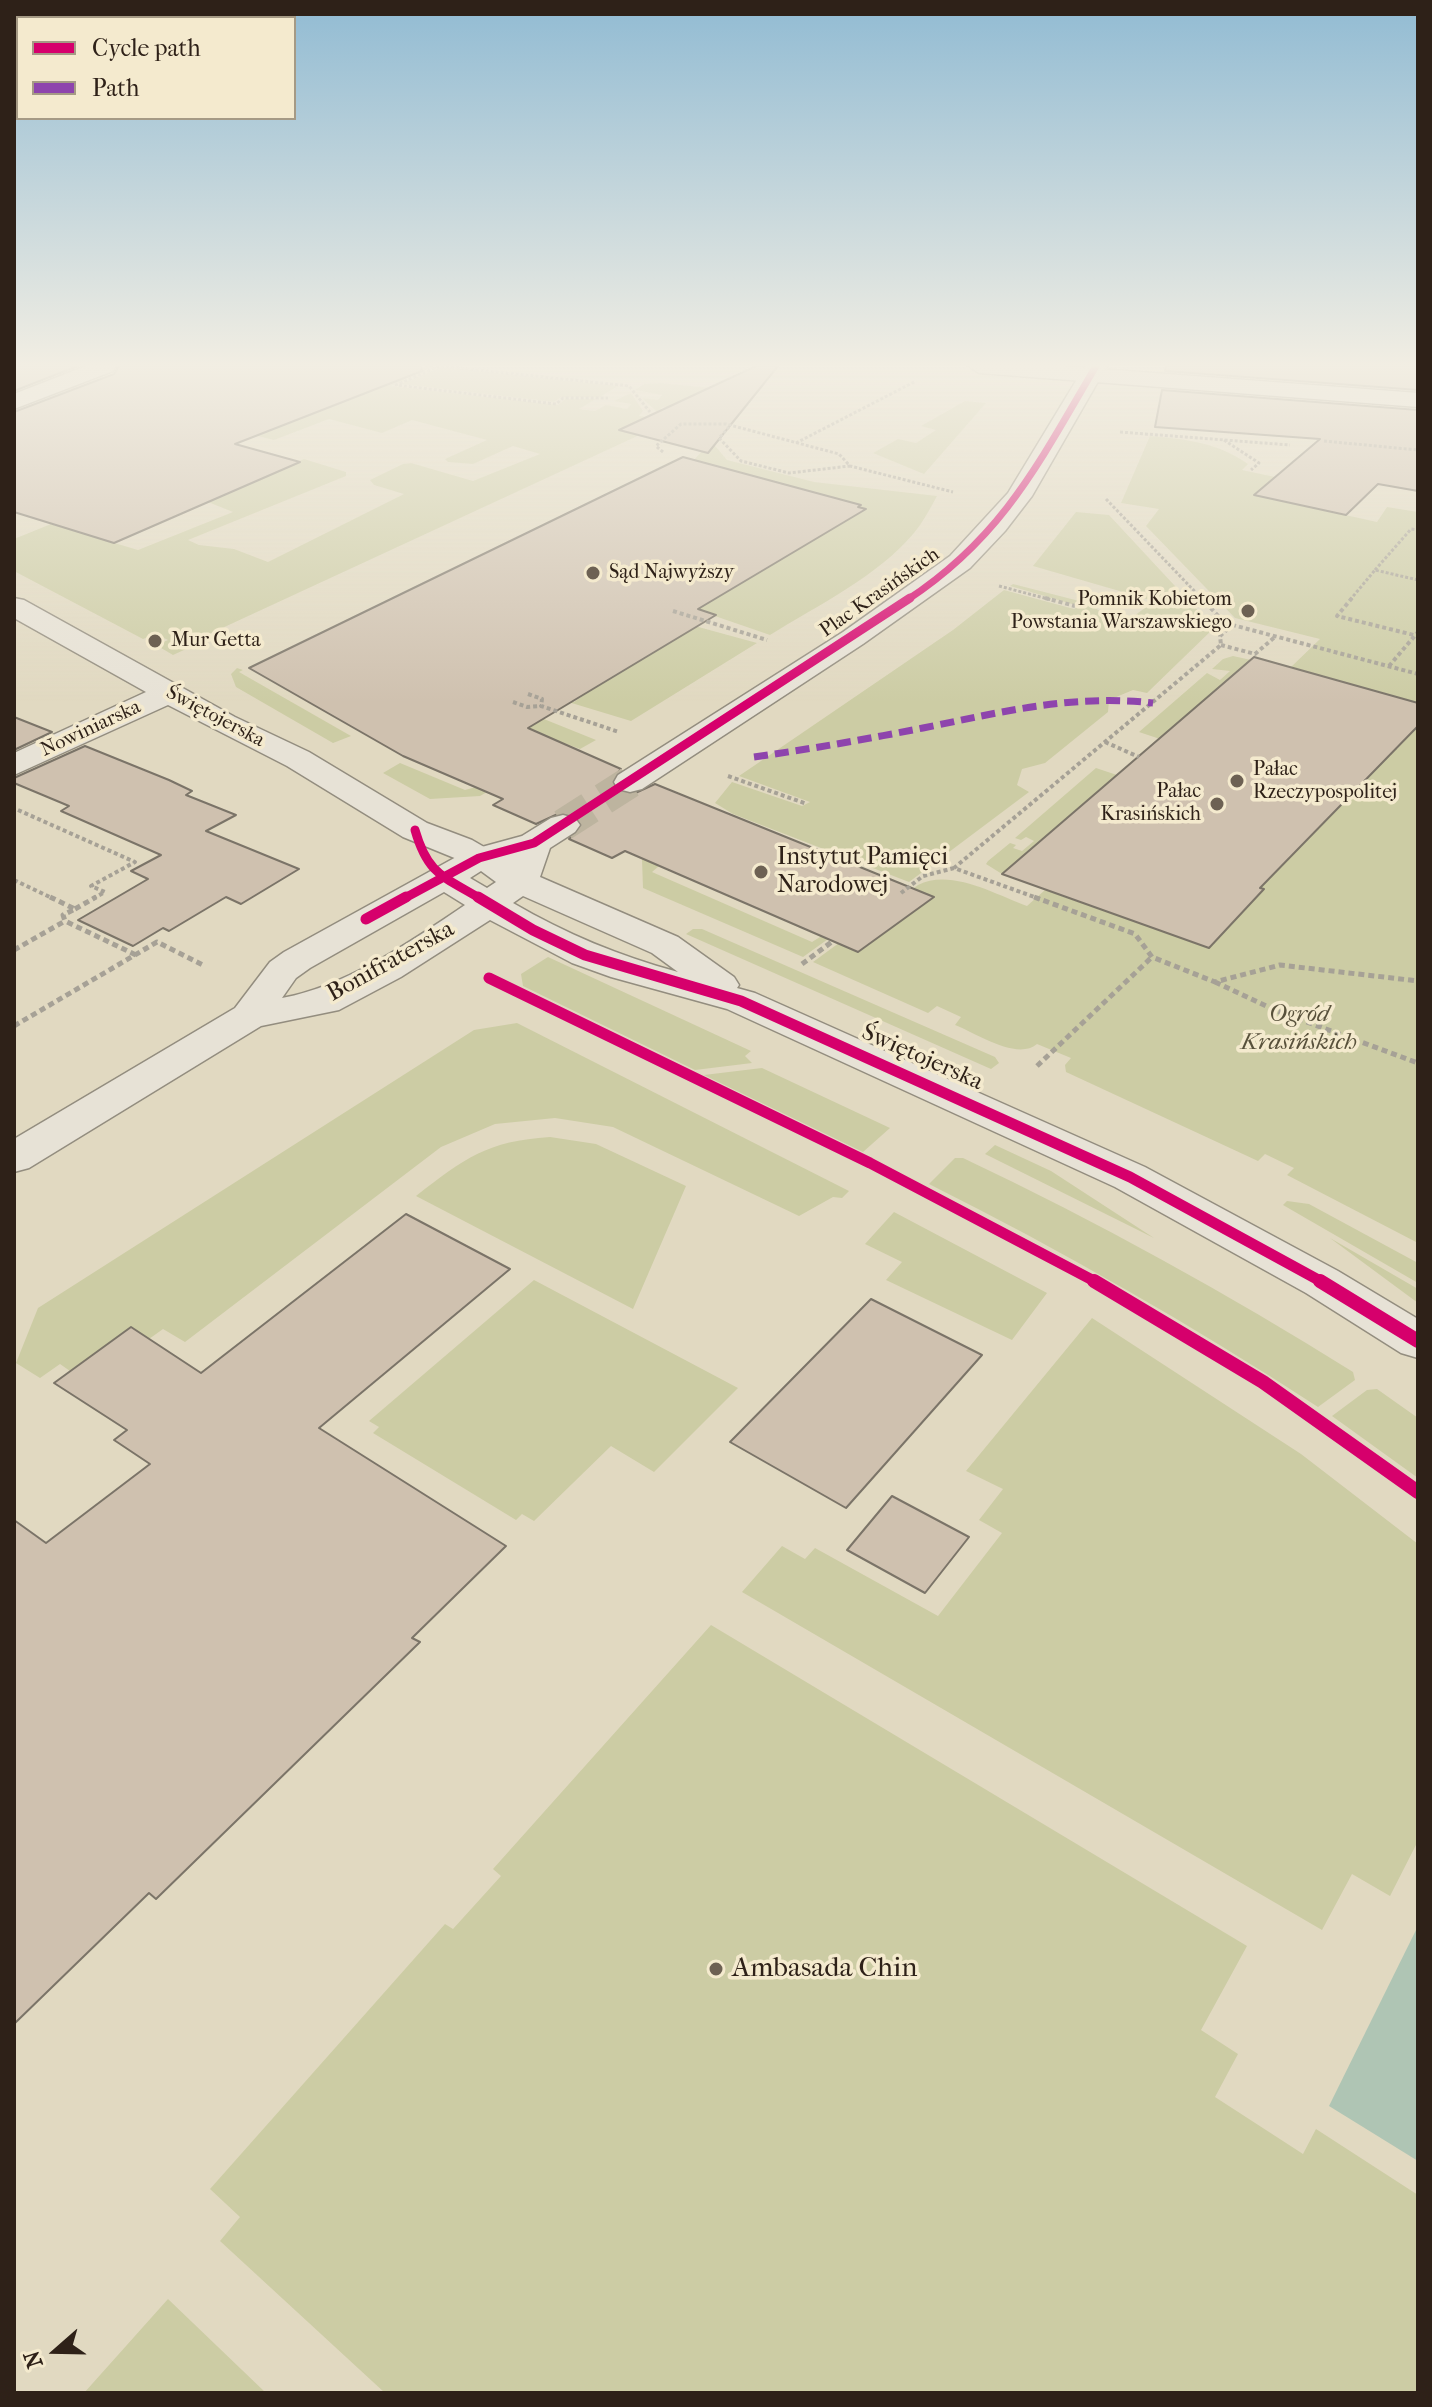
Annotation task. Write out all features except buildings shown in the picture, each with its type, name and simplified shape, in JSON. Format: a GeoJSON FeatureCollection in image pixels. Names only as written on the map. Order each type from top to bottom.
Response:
{"type":"FeatureCollection","features":[{"type":"Feature","properties":{"kind":"street","name":"Plac Krasińskich"},"geometry":{"type":"LineString","coordinates":[[630,782],[853,638],[960,562],[996,525],[1030,478]]}},
{"type":"Feature","properties":{"kind":"street","name":"Świętojerska"},"geometry":{"type":"LineString","coordinates":[[14,606],[232,728],[298,759],[415,830],[460,847],[520,881],[665,945],[741,1001]]}},
{"type":"Feature","properties":{"kind":"street","name":"Nowiniarska"},"geometry":{"type":"LineString","coordinates":[[14,765],[169,693]]}},
{"type":"Feature","properties":{"kind":"street","name":"Świętojerska"},"geometry":{"type":"LineString","coordinates":[[415,830],[423,858],[443,877],[488,905],[585,955],[741,1001],[1130,1177],[1310,1275],[1418,1341]]}},
{"type":"Feature","properties":{"kind":"street"},"geometry":{"type":"LineString","coordinates":[[479,858],[549,834],[520,881]]}},
{"type":"Feature","properties":{"kind":"street","name":"Bonifraterska"},"geometry":{"type":"LineString","coordinates":[[249,1016],[283,970],[297,960],[479,858]]}},
{"type":"Feature","properties":{"kind":"street","name":"Bonifraterska"},"geometry":{"type":"LineString","coordinates":[[14,1158],[249,1016],[325,1002],[346,993],[488,905],[520,881]]}},
{"type":"Feature","properties":{"kind":"path"},"geometry":{"type":"LineString","coordinates":[[899,478],[953,492]]}},
{"type":"Feature","properties":{"kind":"path"},"geometry":{"type":"LineString","coordinates":[[1106,499],[1225,623],[1418,674]]}},
{"type":"Feature","properties":{"kind":"path"},"geometry":{"type":"LineString","coordinates":[[1389,666],[1417,634],[1337,616],[1411,529],[1418,530]]}},
{"type":"Feature","properties":{"kind":"path"},"geometry":{"type":"LineString","coordinates":[[1375,570],[1418,580]]}},
{"type":"Feature","properties":{"kind":"path"},"geometry":{"type":"LineString","coordinates":[[1007,588],[1075,606]]}},
{"type":"Feature","properties":{"kind":"path"},"geometry":{"type":"LineString","coordinates":[[673,611],[773,642]]}},
{"type":"Feature","properties":{"kind":"path"},"geometry":{"type":"LineString","coordinates":[[1221,645],[1220,636],[1232,625]]}},
{"type":"Feature","properties":{"kind":"path"},"geometry":{"type":"LineString","coordinates":[[1221,645],[1255,654],[1276,636]]}},
{"type":"Feature","properties":{"kind":"path"},"geometry":{"type":"LineString","coordinates":[[901,893],[923,876],[954,868],[1221,645]]}},
{"type":"Feature","properties":{"kind":"path"},"geometry":{"type":"LineString","coordinates":[[528,694],[542,699],[541,706]]}},
{"type":"Feature","properties":{"kind":"path"},"geometry":{"type":"LineString","coordinates":[[513,702],[527,707],[541,706],[624,734]]}},
{"type":"Feature","properties":{"kind":"path"},"geometry":{"type":"LineString","coordinates":[[1105,742],[1139,757]]}},
{"type":"Feature","properties":{"kind":"path"},"geometry":{"type":"LineString","coordinates":[[726,775],[807,804]]}},
{"type":"Feature","properties":{"kind":"path"},"geometry":{"type":"LineString","coordinates":[[14,808],[135,862],[91,886],[105,892],[63,915],[65,921],[136,955]]}},
{"type":"Feature","properties":{"kind":"path"},"geometry":{"type":"LineString","coordinates":[[954,868],[1135,934],[1152,957],[1277,1011],[1418,1063]]}},
{"type":"Feature","properties":{"kind":"path"},"geometry":{"type":"LineString","coordinates":[[91,875],[101,880]]}},
{"type":"Feature","properties":{"kind":"path"},"geometry":{"type":"LineString","coordinates":[[14,880],[75,909]]}},
{"type":"Feature","properties":{"kind":"path"},"geometry":{"type":"LineString","coordinates":[[14,950],[65,921]]}},
{"type":"Feature","properties":{"kind":"path"},"geometry":{"type":"LineString","coordinates":[[802,964],[833,941]]}},
{"type":"Feature","properties":{"kind":"path"},"geometry":{"type":"LineString","coordinates":[[14,1026],[157,942],[203,965]]}},
{"type":"Feature","properties":{"kind":"path"},"geometry":{"type":"LineString","coordinates":[[1037,1066],[1152,957]]}},
{"type":"Feature","properties":{"kind":"path"},"geometry":{"type":"LineString","coordinates":[[1215,982],[1280,965],[1418,981]]}},
{"type":"Feature","properties":{"kind":"green space"},"geometry":{"type":"Polygon","coordinates":[[[261,478],[340,478],[188,540],[199,545],[234,549],[268,562],[404,494],[374,485],[370,480],[373,478],[464,478],[473,481],[480,478],[546,478],[192,642],[195,645],[173,655],[156,645],[168,640],[156,634],[143,639],[14,571],[14,539],[51,524],[138,550],[233,512],[208,502],[261,478]]]}},
{"type":"Feature","properties":{"kind":"green space"},"geometry":{"type":"Polygon","coordinates":[[[692,478],[799,478],[937,496],[914,533],[883,563],[770,635],[683,605],[692,478]]]}},
{"type":"Feature","properties":{"kind":"green space"},"geometry":{"type":"Polygon","coordinates":[[[1132,478],[1274,478],[1255,495],[1377,522],[1387,507],[1418,512],[1418,703],[1290,668],[1320,639],[1235,618],[1146,526],[1159,509],[1121,503],[1132,478]]]}},
{"type":"Feature","properties":{"kind":"green space"},"geometry":{"type":"Polygon","coordinates":[[[1076,512],[1109,515],[1214,628],[1147,693],[1133,690],[1109,700],[1108,712],[1045,763],[1022,769],[1017,785],[1029,792],[909,882],[733,814],[715,803],[732,782],[802,806],[810,802],[739,776],[953,630],[1004,590],[1074,609],[1079,606],[1010,586],[1013,584],[1087,603],[1106,615],[1134,616],[1154,601],[1033,566],[1076,512]]]}},
{"type":"Feature","properties":{"kind":"green space"},"geometry":{"type":"Polygon","coordinates":[[[662,617],[757,643],[631,721],[532,691],[574,702],[587,693],[549,682],[662,617]]]}},
{"type":"Feature","properties":{"kind":"green space"},"geometry":{"type":"Polygon","coordinates":[[[1233,656],[1251,660],[1160,739],[1139,732],[1207,673],[1220,680],[1230,671],[1212,669],[1223,659],[1233,656]]]}},
{"type":"Feature","properties":{"kind":"green space"},"geometry":{"type":"Polygon","coordinates":[[[237,668],[243,670],[239,672],[351,736],[333,743],[236,687],[231,674],[237,668]]]}},
{"type":"Feature","properties":{"kind":"green space"},"geometry":{"type":"Polygon","coordinates":[[[509,705],[596,740],[580,749],[564,743],[550,750],[526,729],[541,720],[509,705]]]}},
{"type":"Feature","properties":{"kind":"green space","name":"Ogród Krasińskich"},"geometry":{"type":"Polygon","coordinates":[[[1418,726],[1418,1243],[1287,1175],[1294,1168],[1265,1154],[1258,1161],[1066,1072],[1065,1065],[1071,1058],[1037,1044],[1019,1049],[996,1044],[955,1025],[961,1017],[937,1006],[928,1013],[813,962],[918,885],[944,879],[972,885],[1027,906],[1045,890],[1209,948],[1263,890],[1252,886],[1292,844],[1301,847],[1360,786],[1352,782],[1386,746],[1397,749],[1418,726]]]}},
{"type":"Feature","properties":{"kind":"green space"},"geometry":{"type":"Polygon","coordinates":[[[400,763],[465,790],[476,787],[487,792],[480,796],[430,799],[383,773],[400,763]]]}},
{"type":"Feature","properties":{"kind":"green space"},"geometry":{"type":"Polygon","coordinates":[[[1096,768],[1117,775],[1002,874],[986,864],[1010,843],[1016,845],[1013,848],[1022,851],[1034,841],[1026,837],[1021,840],[1015,838],[1096,768]]]}},
{"type":"Feature","properties":{"kind":"green space"},"geometry":{"type":"Polygon","coordinates":[[[642,859],[659,866],[652,872],[812,942],[895,891],[803,957],[643,888],[642,859]]]}},
{"type":"Feature","properties":{"kind":"green space"},"geometry":{"type":"Polygon","coordinates":[[[693,929],[702,929],[995,1057],[999,1063],[991,1069],[686,934],[693,929]]]}},
{"type":"Feature","properties":{"kind":"green space"},"geometry":{"type":"Polygon","coordinates":[[[548,957],[751,1051],[745,1056],[752,1063],[695,1070],[523,986],[521,974],[548,957]]]}},
{"type":"Feature","properties":{"kind":"green space"},"geometry":{"type":"Polygon","coordinates":[[[517,1023],[849,1191],[842,1198],[833,1197],[799,1216],[613,1127],[555,1118],[495,1124],[441,1147],[185,1342],[163,1329],[149,1339],[130,1328],[70,1371],[60,1364],[40,1378],[16,1363],[38,1308],[474,1030],[517,1023]]]}},
{"type":"Feature","properties":{"kind":"green space"},"geometry":{"type":"Polygon","coordinates":[[[762,1068],[890,1128],[863,1152],[704,1075],[762,1068]]]}},
{"type":"Feature","properties":{"kind":"green space"},"geometry":{"type":"Polygon","coordinates":[[[550,1137],[596,1144],[686,1186],[633,1309],[416,1196],[463,1162],[493,1147],[550,1137]]]}},
{"type":"Feature","properties":{"kind":"green space"},"geometry":{"type":"Polygon","coordinates":[[[995,1145],[1051,1171],[1154,1238],[985,1154],[995,1145]]]}},
{"type":"Feature","properties":{"kind":"green space"},"geometry":{"type":"Polygon","coordinates":[[[955,1158],[963,1158],[1013,1182],[1161,1259],[1353,1372],[1355,1380],[1318,1407],[1126,1290],[929,1184],[955,1158]]]}},
{"type":"Feature","properties":{"kind":"green space"},"geometry":{"type":"Polygon","coordinates":[[[1287,1201],[1309,1204],[1418,1263],[1418,1283],[1283,1205],[1287,1201]]]}},
{"type":"Feature","properties":{"kind":"green space"},"geometry":{"type":"Polygon","coordinates":[[[894,1212],[1047,1293],[1012,1340],[886,1280],[902,1262],[865,1244],[894,1212]]]}},
{"type":"Feature","properties":{"kind":"green space"},"geometry":{"type":"Polygon","coordinates":[[[1330,1238],[1418,1289],[1418,1303],[1330,1238]]]}},
{"type":"Feature","properties":{"kind":"green space"},"geometry":{"type":"Polygon","coordinates":[[[534,1280],[738,1388],[654,1472],[611,1446],[534,1521],[522,1514],[516,1520],[373,1433],[379,1427],[369,1421],[534,1280]]]}},
{"type":"Feature","properties":{"kind":"green space"},"geometry":{"type":"Polygon","coordinates":[[[1092,1318],[1301,1454],[1418,1544],[1418,1841],[1390,1896],[1352,1874],[1322,1930],[742,1592],[782,1546],[805,1559],[815,1548],[938,1616],[1002,1533],[979,1520],[1003,1489],[966,1471],[1092,1318]]]}},
{"type":"Feature","properties":{"kind":"green space"},"geometry":{"type":"Polygon","coordinates":[[[1377,1389],[1418,1418],[1418,1478],[1332,1416],[1367,1390],[1377,1389]]]}},
{"type":"Feature","properties":{"kind":"green space"},"geometry":{"type":"Polygon","coordinates":[[[711,1625],[1247,1946],[1201,2030],[1238,2054],[1215,2097],[1303,2154],[1316,2129],[1418,2195],[1418,2393],[385,2393],[220,2241],[240,2217],[210,2189],[445,1924],[453,1929],[501,1876],[493,1869],[711,1625]]]}},
{"type":"Feature","properties":{"kind":"green space"},"geometry":{"type":"Polygon","coordinates":[[[168,2299],[266,2393],[84,2393],[168,2299]]]}},
{"type":"Feature","properties":{"kind":"shaded area"},"geometry":{"type":"Polygon","coordinates":[[[1418,1926],[1418,2161],[1329,2106],[1418,1926]]]}},
{"type":"Feature","properties":{"kind":"tunnel"},"geometry":{"type":"LineString","coordinates":[[563,825],[630,782]]}},
{"type":"Feature","properties":{"kind":"marked path"},"geometry":{"type":"LineString","coordinates":[[754,757],[839,745],[1036,705],[1110,698],[1153,703]]}},
{"type":"Feature","properties":{"kind":"cycle path"},"geometry":{"type":"LineString","coordinates":[[366,919],[479,858],[534,843],[938,580],[996,525],[1029,478]]}},
{"type":"Feature","properties":{"kind":"cycle path"},"geometry":{"type":"LineString","coordinates":[[415,830],[423,858],[434,871],[533,930],[585,955],[624,969],[741,1001],[1130,1177],[1322,1282],[1418,1341]]}},
{"type":"Feature","properties":{"kind":"cycle path"},"geometry":{"type":"LineString","coordinates":[[489,978],[870,1163],[1057,1260],[1263,1382],[1418,1492]]}},
{"type":"Feature","properties":{"kind":"place","name":"Sąd Najwyższy"},"geometry":{"type":"Point","coordinates":[593,573]}},
{"type":"Feature","properties":{"kind":"place","name":"Pomnik Kobietom Powstania Warszawskiego"},"geometry":{"type":"Point","coordinates":[1248,611]}},
{"type":"Feature","properties":{"kind":"place","name":"Mur Getta"},"geometry":{"type":"Point","coordinates":[155,641]}},
{"type":"Feature","properties":{"kind":"place","name":"Pałac Rzeczypospolitej"},"geometry":{"type":"Point","coordinates":[1237,781]}},
{"type":"Feature","properties":{"kind":"place","name":"Pałac Krasińskich"},"geometry":{"type":"Point","coordinates":[1217,804]}},
{"type":"Feature","properties":{"kind":"place","name":"Instytut Pamięci Narodowej"},"geometry":{"type":"Point","coordinates":[761,872]}},
{"type":"Feature","properties":{"kind":"place","name":"Ambasada Chin"},"geometry":{"type":"Point","coordinates":[716,1969]}}]}
